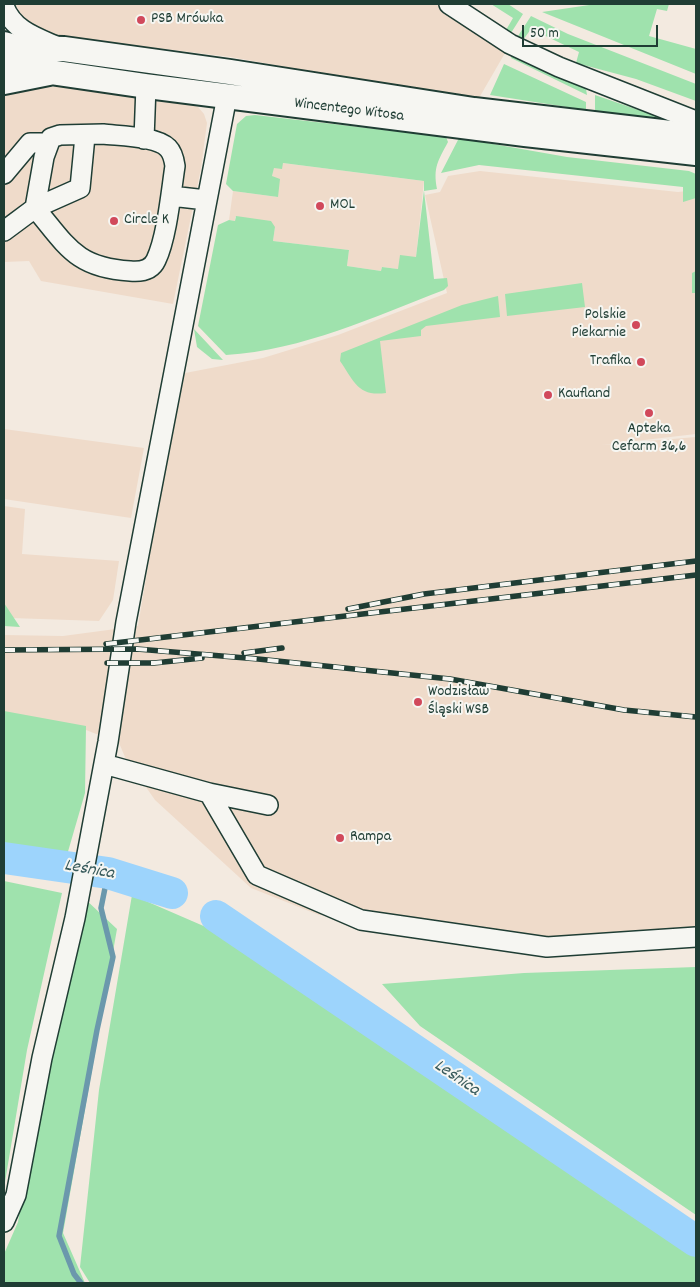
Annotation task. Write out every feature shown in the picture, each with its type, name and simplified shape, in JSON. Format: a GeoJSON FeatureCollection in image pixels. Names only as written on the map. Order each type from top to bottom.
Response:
{"type":"FeatureCollection","features":[{"type":"Feature","properties":{"kind":"main road","name":"Wincentego Witosa"},"geometry":{"type":"LineString","coordinates":[[4,44],[19,48],[64,49],[230,72],[474,110],[696,136]]}},
{"type":"Feature","properties":{"kind":"main road","name":"Wincentego Witosa"},"geometry":{"type":"LineString","coordinates":[[4,61],[50,72],[146,86],[525,134],[696,153]]}},
{"type":"Feature","properties":{"kind":"main road"},"geometry":{"type":"LineString","coordinates":[[4,82],[50,72]]}},
{"type":"Feature","properties":{"kind":"street"},"geometry":{"type":"LineString","coordinates":[[449,4],[510,44],[590,81],[624,92],[696,121]]}},
{"type":"Feature","properties":{"kind":"street"},"geometry":{"type":"LineString","coordinates":[[4,6],[10,18],[25,33],[64,49]]}},
{"type":"Feature","properties":{"kind":"street"},"geometry":{"type":"LineString","coordinates":[[144,139],[146,86]]}},
{"type":"Feature","properties":{"kind":"street"},"geometry":{"type":"LineString","coordinates":[[4,1222],[16,1195],[42,1058],[75,918],[104,764],[126,622],[177,365],[206,200],[227,96]]}},
{"type":"Feature","properties":{"kind":"street"},"geometry":{"type":"LineString","coordinates":[[103,134],[144,139],[156,141],[169,149],[175,166],[171,196],[156,261],[149,268],[140,272],[98,267],[74,255],[35,208],[48,143],[55,135],[85,136],[103,134]]}},
{"type":"Feature","properties":{"kind":"street"},"geometry":{"type":"LineString","coordinates":[[4,231],[35,208],[80,188],[85,136]]}},
{"type":"Feature","properties":{"kind":"street"},"geometry":{"type":"LineString","coordinates":[[4,174],[30,143],[48,143]]}},
{"type":"Feature","properties":{"kind":"street"},"geometry":{"type":"LineString","coordinates":[[171,196],[206,200]]}},
{"type":"Feature","properties":{"kind":"street"},"geometry":{"type":"LineString","coordinates":[[104,764],[208,793],[268,805]]}},
{"type":"Feature","properties":{"kind":"street"},"geometry":{"type":"LineString","coordinates":[[208,793],[257,875],[361,920],[547,947],[696,937]]}},
{"type":"Feature","properties":{"kind":"shaded area"},"geometry":{"type":"Polygon","coordinates":[[[15,4],[448,4],[512,41],[479,98],[396,87],[231,57],[57,36],[38,30],[26,22],[15,4]]]}},
{"type":"Feature","properties":{"kind":"shaded area"},"geometry":{"type":"Polygon","coordinates":[[[61,86],[160,102],[189,104],[198,107],[204,114],[207,123],[201,168],[173,304],[41,281],[29,261],[4,262],[4,92],[61,86]]]}},
{"type":"Feature","properties":{"kind":"shaded area"},"geometry":{"type":"Polygon","coordinates":[[[283,163],[424,181],[416,257],[398,269],[382,267],[381,271],[347,266],[349,250],[273,241],[275,227],[235,217],[235,221],[229,220],[233,191],[278,197],[272,176],[274,168],[283,163]]]}},
{"type":"Feature","properties":{"kind":"shaded area"},"geometry":{"type":"Polygon","coordinates":[[[480,171],[678,192],[696,190],[696,434],[601,445],[696,437],[696,933],[547,943],[362,917],[319,915],[251,888],[155,800],[125,757],[119,743],[81,728],[4,714],[4,635],[63,636],[138,626],[180,374],[263,358],[338,335],[447,293],[425,195],[440,192],[448,176],[480,171]]]}},
{"type":"Feature","properties":{"kind":"shaded area"},"geometry":{"type":"Polygon","coordinates":[[[4,429],[144,448],[131,518],[4,499],[4,429]]]}},
{"type":"Feature","properties":{"kind":"shaded area"},"geometry":{"type":"Polygon","coordinates":[[[4,506],[25,509],[22,554],[119,561],[113,600],[99,621],[11,618],[4,605],[4,506]]]}},
{"type":"Feature","properties":{"kind":"green space"},"geometry":{"type":"Polygon","coordinates":[[[491,4],[508,4],[523,14],[511,33],[506,30],[513,18],[491,4]]]}},
{"type":"Feature","properties":{"kind":"green space"},"geometry":{"type":"Polygon","coordinates":[[[596,4],[669,4],[667,11],[657,9],[649,36],[696,49],[696,74],[542,12],[596,4]]]}},
{"type":"Feature","properties":{"kind":"green space"},"geometry":{"type":"Polygon","coordinates":[[[531,16],[568,34],[696,84],[696,101],[636,79],[576,63],[579,52],[531,29],[523,40],[518,36],[531,16]]]}},
{"type":"Feature","properties":{"kind":"green space"},"geometry":{"type":"Polygon","coordinates":[[[512,54],[586,89],[587,95],[511,58],[512,54]]]}},
{"type":"Feature","properties":{"kind":"green space"},"geometry":{"type":"Polygon","coordinates":[[[504,64],[586,102],[586,110],[490,95],[504,64]]]}},
{"type":"Feature","properties":{"kind":"green space"},"geometry":{"type":"Polygon","coordinates":[[[595,95],[659,117],[660,123],[595,116],[595,95]]]}},
{"type":"Feature","properties":{"kind":"green space"},"geometry":{"type":"Polygon","coordinates":[[[255,115],[446,137],[448,142],[436,169],[437,189],[424,191],[434,279],[447,278],[448,286],[444,290],[338,331],[283,347],[226,355],[198,326],[218,225],[229,220],[235,221],[236,216],[271,221],[275,227],[273,241],[349,250],[347,266],[381,271],[382,267],[398,269],[400,255],[416,257],[424,181],[283,163],[282,169],[274,168],[272,176],[280,179],[278,197],[233,191],[226,184],[237,124],[246,116],[255,115]]]}},
{"type":"Feature","properties":{"kind":"green space"},"geometry":{"type":"Polygon","coordinates":[[[459,138],[567,157],[689,171],[696,174],[696,198],[683,202],[683,187],[479,165],[441,173],[459,138]]]}},
{"type":"Feature","properties":{"kind":"green space"},"geometry":{"type":"Polygon","coordinates":[[[696,271],[696,293],[692,293],[692,273],[696,271]]]}},
{"type":"Feature","properties":{"kind":"green space"},"geometry":{"type":"Polygon","coordinates":[[[582,283],[585,307],[507,316],[505,294],[582,283]]]}},
{"type":"Feature","properties":{"kind":"green space"},"geometry":{"type":"Polygon","coordinates":[[[498,296],[500,317],[426,326],[421,330],[421,336],[380,341],[386,393],[377,394],[363,390],[353,381],[340,361],[341,353],[462,305],[498,296]]]}},
{"type":"Feature","properties":{"kind":"green space"},"geometry":{"type":"Polygon","coordinates":[[[194,329],[223,360],[212,359],[197,347],[194,329]]]}},
{"type":"Feature","properties":{"kind":"green space"},"geometry":{"type":"Polygon","coordinates":[[[4,603],[20,627],[4,626],[4,603]]]}},
{"type":"Feature","properties":{"kind":"green space"},"geometry":{"type":"Polygon","coordinates":[[[4,711],[86,726],[85,793],[67,855],[4,843],[4,711]]]}},
{"type":"Feature","properties":{"kind":"green space"},"geometry":{"type":"Polygon","coordinates":[[[4,881],[62,893],[27,1050],[4,1188],[4,881]]]}},
{"type":"Feature","properties":{"kind":"green space"},"geometry":{"type":"Polygon","coordinates":[[[132,895],[222,934],[696,1253],[696,1283],[90,1283],[80,1267],[99,1090],[132,895]]]}},
{"type":"Feature","properties":{"kind":"green space"},"geometry":{"type":"Polygon","coordinates":[[[84,898],[117,929],[63,1233],[85,1283],[4,1283],[4,1254],[18,1222],[32,1133],[84,898]]]}},
{"type":"Feature","properties":{"kind":"green space"},"geometry":{"type":"Polygon","coordinates":[[[696,967],[696,1215],[420,1026],[382,984],[524,973],[696,967]]]}},
{"type":"Feature","properties":{"kind":"waterway","name":"Leśnica"},"geometry":{"type":"LineString","coordinates":[[4,858],[108,873],[172,893]]}},
{"type":"Feature","properties":{"kind":"waterway"},"geometry":{"type":"LineString","coordinates":[[81,1283],[74,1274],[59,1236],[97,1030],[113,957],[101,908],[108,873]]}},
{"type":"Feature","properties":{"kind":"waterway","name":"Leśnica"},"geometry":{"type":"LineString","coordinates":[[216,916],[696,1241]]}},
{"type":"Feature","properties":{"kind":"railway"},"geometry":{"type":"LineString","coordinates":[[348,609],[424,594],[696,561]]}},
{"type":"Feature","properties":{"kind":"railway"},"geometry":{"type":"LineString","coordinates":[[106,644],[696,575]]}},
{"type":"Feature","properties":{"kind":"railway"},"geometry":{"type":"LineString","coordinates":[[244,653],[282,648]]}},
{"type":"Feature","properties":{"kind":"railway"},"geometry":{"type":"LineString","coordinates":[[4,650],[137,649],[258,659],[450,679],[624,710],[696,717]]}},
{"type":"Feature","properties":{"kind":"railway"},"geometry":{"type":"LineString","coordinates":[[107,663],[154,663],[202,658]]}},
{"type":"Feature","properties":{"kind":"place","name":"PSB Mrówka"},"geometry":{"type":"Point","coordinates":[141,20]}},
{"type":"Feature","properties":{"kind":"place","name":"MOL"},"geometry":{"type":"Point","coordinates":[320,206]}},
{"type":"Feature","properties":{"kind":"place","name":"Circle K"},"geometry":{"type":"Point","coordinates":[114,221]}},
{"type":"Feature","properties":{"kind":"place","name":"Polskie Piekarnie"},"geometry":{"type":"Point","coordinates":[636,325]}},
{"type":"Feature","properties":{"kind":"place","name":"Trafika"},"geometry":{"type":"Point","coordinates":[641,362]}},
{"type":"Feature","properties":{"kind":"place","name":"Kaufland"},"geometry":{"type":"Point","coordinates":[548,395]}},
{"type":"Feature","properties":{"kind":"place","name":"Apteka Cefarm 36,6"},"geometry":{"type":"Point","coordinates":[649,413]}},
{"type":"Feature","properties":{"kind":"place","name":"Wodzisław Śląski WSB"},"geometry":{"type":"Point","coordinates":[418,702]}},
{"type":"Feature","properties":{"kind":"place","name":"Rampa"},"geometry":{"type":"Point","coordinates":[340,838]}}]}
